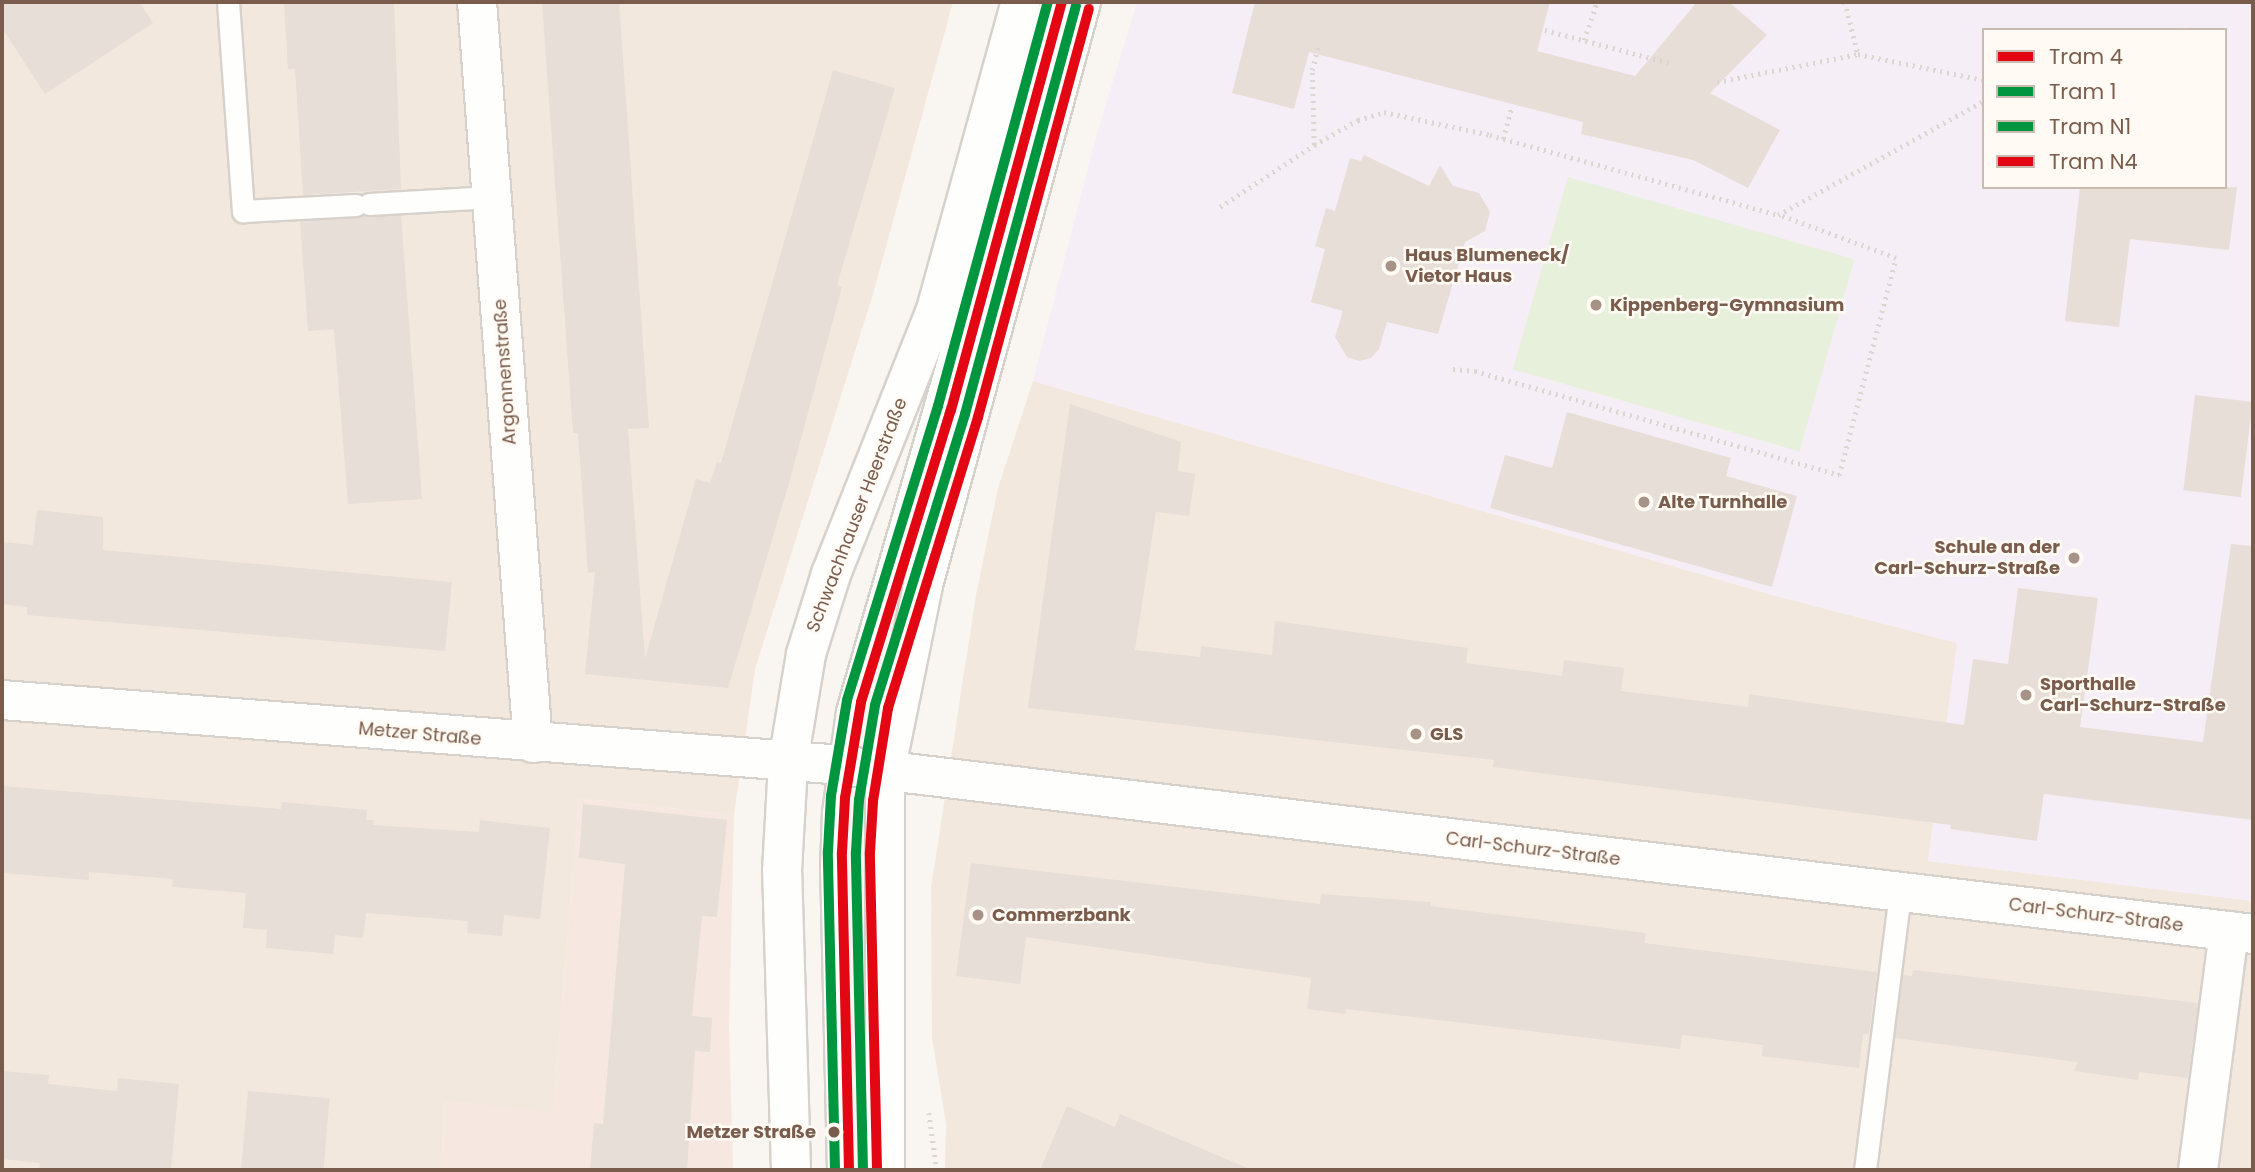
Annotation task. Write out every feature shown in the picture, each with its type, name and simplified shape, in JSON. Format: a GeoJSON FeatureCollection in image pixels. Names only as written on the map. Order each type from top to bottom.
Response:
{"type":"FeatureCollection","features":[{"type":"Feature","properties":{"kind":"street","name":"Argonnenstraße"},"geometry":{"type":"LineString","coordinates":[[477,2],[533,743]]}},
{"type":"Feature","properties":{"kind":"street","name":"Schwachhauser Heerstraße"},"geometry":{"type":"LineString","coordinates":[[791,1170],[782,871],[788,762],[811,637],[936,310],[1021,2]]}},
{"type":"Feature","properties":{"kind":"street"},"geometry":{"type":"LineString","coordinates":[[885,1170],[885,772],[924,580],[1081,2]]}},
{"type":"Feature","properties":{"kind":"street","name":"Metzer Straße"},"geometry":{"type":"LineString","coordinates":[[2,700],[838,765]]}},
{"type":"Feature","properties":{"kind":"street","name":"Carl-Schurz-Straße"},"geometry":{"type":"LineString","coordinates":[[838,765],[2241,932],[2198,1170]]}},
{"type":"Feature","properties":{"kind":"lane"},"geometry":{"type":"LineString","coordinates":[[228,2],[243,211],[492,197]]}},
{"type":"Feature","properties":{"kind":"lane"},"geometry":{"type":"LineString","coordinates":[[838,1170],[831,871],[838,765],[847,710],[1051,2]]}},
{"type":"Feature","properties":{"kind":"lane"},"geometry":{"type":"LineString","coordinates":[[1865,1170],[1900,893]]}},
{"type":"Feature","properties":{"kind":"path"},"geometry":{"type":"LineString","coordinates":[[1584,40],[1597,2]]}},
{"type":"Feature","properties":{"kind":"path"},"geometry":{"type":"LineString","coordinates":[[1845,2],[1858,54]]}},
{"type":"Feature","properties":{"kind":"path"},"geometry":{"type":"LineString","coordinates":[[1545,30],[1674,64]]}},
{"type":"Feature","properties":{"kind":"path"},"geometry":{"type":"LineString","coordinates":[[1314,145],[1312,70],[1318,47]]}},
{"type":"Feature","properties":{"kind":"path"},"geometry":{"type":"LineString","coordinates":[[1717,82],[1858,54],[1982,80]]}},
{"type":"Feature","properties":{"kind":"path"},"geometry":{"type":"LineString","coordinates":[[1778,215],[1982,102]]}},
{"type":"Feature","properties":{"kind":"path"},"geometry":{"type":"LineString","coordinates":[[1503,139],[1511,109]]}},
{"type":"Feature","properties":{"kind":"path"},"geometry":{"type":"LineString","coordinates":[[1220,207],[1314,145],[1358,120],[1384,112],[1503,139],[1778,215],[1896,258],[1839,475],[1475,371],[1453,369]]}},
{"type":"Feature","properties":{"kind":"shaded area"},"geometry":{"type":"Polygon","coordinates":[[[2,2],[953,2],[873,294],[755,669],[734,815],[579,798],[553,1113],[445,1101],[441,1170],[2,1170],[2,2]]]}},
{"type":"Feature","properties":{"kind":"shaded area","name":"Kippenberg-Gymnasium"},"geometry":{"type":"Polygon","coordinates":[[[1137,2],[2253,2],[2253,901],[1928,861],[1957,643],[1776,596],[1033,381],[1096,137],[1137,2]]]}},
{"type":"Feature","properties":{"kind":"shaded area"},"geometry":{"type":"Polygon","coordinates":[[[1033,381],[1776,596],[1958,643],[1928,861],[2253,901],[2253,1170],[945,1170],[946,1124],[932,1037],[931,888],[976,595],[998,488],[1033,381]]]}},
{"type":"Feature","properties":{"kind":"shaded area"},"geometry":{"type":"Polygon","coordinates":[[[579,798],[734,815],[729,1028],[733,1170],[441,1170],[445,1101],[553,1112],[579,798]]]}},
{"type":"Feature","properties":{"kind":"green space"},"geometry":{"type":"Polygon","coordinates":[[[1568,177],[1854,259],[1799,451],[1513,369],[1568,177]]]}},
{"type":"Feature","properties":{"kind":"building"},"geometry":{"type":"Polygon","coordinates":[[[2,2],[139,2],[153,23],[45,94],[2,28],[2,2]]]}},
{"type":"Feature","properties":{"kind":"building"},"geometry":{"type":"Polygon","coordinates":[[[284,2],[394,2],[401,189],[303,195],[295,69],[288,69],[284,2]]]}},
{"type":"Feature","properties":{"kind":"building"},"geometry":{"type":"Polygon","coordinates":[[[542,2],[619,2],[649,428],[628,429],[645,659],[696,479],[710,483],[717,462],[721,463],[833,70],[895,88],[837,285],[842,287],[789,483],[728,688],[585,674],[595,572],[588,573],[578,433],[573,433],[542,2]]]}},
{"type":"Feature","properties":{"kind":"building"},"geometry":{"type":"Polygon","coordinates":[[[1255,2],[1550,2],[1537,51],[1635,76],[1697,2],[1729,2],[1767,35],[1710,93],[1780,130],[1748,188],[1693,160],[1581,134],[1583,122],[1309,52],[1294,109],[1232,93],[1255,2]]]}},
{"type":"Feature","properties":{"kind":"building","name":"Haus Blumeneck/ Vietor Haus"},"geometry":{"type":"Polygon","coordinates":[[[1364,155],[1429,186],[1440,165],[1453,186],[1479,193],[1490,212],[1485,231],[1465,242],[1438,334],[1387,322],[1379,349],[1371,358],[1359,361],[1347,357],[1335,337],[1343,311],[1311,302],[1325,249],[1315,246],[1326,208],[1335,211],[1350,158],[1361,161],[1364,155]]]}},
{"type":"Feature","properties":{"kind":"building"},"geometry":{"type":"Polygon","coordinates":[[[2237,187],[2229,250],[2130,239],[2119,327],[2065,321],[2080,189],[2237,187]]]}},
{"type":"Feature","properties":{"kind":"building"},"geometry":{"type":"Polygon","coordinates":[[[401,215],[422,499],[348,504],[334,329],[308,331],[300,221],[401,215]]]}},
{"type":"Feature","properties":{"kind":"building"},"geometry":{"type":"Polygon","coordinates":[[[2195,395],[2253,402],[2241,497],[2183,490],[2195,395]]]}},
{"type":"Feature","properties":{"kind":"building"},"geometry":{"type":"Polygon","coordinates":[[[1070,404],[1181,442],[1178,471],[1195,474],[1189,516],[1156,512],[1135,650],[1200,657],[1201,646],[1272,655],[1275,621],[1468,648],[1466,663],[1562,676],[1564,660],[1624,668],[1621,691],[1748,707],[1749,694],[1964,725],[1973,659],[2008,664],[2018,588],[2098,598],[2080,727],[2203,742],[2231,544],[2253,546],[2253,820],[2044,794],[2037,841],[1950,829],[1951,825],[1493,767],[1494,760],[1028,708],[1070,404]]]}},
{"type":"Feature","properties":{"kind":"building","name":"Alte Turnhalle"},"geometry":{"type":"Polygon","coordinates":[[[1567,412],[1731,458],[1726,476],[1797,496],[1772,587],[1490,508],[1505,455],[1552,468],[1567,412]]]}},
{"type":"Feature","properties":{"kind":"building"},"geometry":{"type":"Polygon","coordinates":[[[37,510],[103,517],[103,550],[452,582],[445,651],[27,615],[27,607],[2,604],[2,542],[33,545],[37,510]]]}},
{"type":"Feature","properties":{"kind":"building"},"geometry":{"type":"Polygon","coordinates":[[[2,786],[281,809],[282,802],[367,810],[366,820],[374,820],[373,825],[479,832],[480,820],[550,828],[540,919],[504,915],[502,936],[467,933],[468,921],[366,913],[363,938],[335,935],[333,954],[266,948],[267,930],[243,928],[246,893],[172,887],[173,879],[89,872],[89,880],[2,873],[2,786]]]}},
{"type":"Feature","properties":{"kind":"building"},"geometry":{"type":"Polygon","coordinates":[[[583,804],[727,820],[717,917],[702,916],[692,1016],[712,1018],[710,1052],[695,1051],[687,1170],[590,1170],[594,1123],[603,1124],[625,864],[579,858],[583,804]]]}},
{"type":"Feature","properties":{"kind":"building"},"geometry":{"type":"Polygon","coordinates":[[[971,863],[1320,904],[1321,894],[1431,902],[1430,906],[1646,933],[1644,943],[1877,972],[1869,1034],[1863,1034],[1859,1068],[1762,1056],[1763,1045],[1682,1035],[1680,1049],[1346,1009],[1346,1014],[1307,1009],[1311,978],[1026,937],[1020,984],[956,976],[971,863]]]}},
{"type":"Feature","properties":{"kind":"building"},"geometry":{"type":"Polygon","coordinates":[[[1913,970],[2198,1003],[2188,1078],[2139,1072],[2138,1080],[2075,1071],[2077,1062],[1895,1038],[1903,975],[1912,976],[1913,970]]]}},
{"type":"Feature","properties":{"kind":"building"},"geometry":{"type":"Polygon","coordinates":[[[2,1071],[49,1075],[48,1084],[117,1091],[118,1078],[179,1084],[171,1170],[39,1170],[40,1163],[2,1159],[2,1071]]]}},
{"type":"Feature","properties":{"kind":"building"},"geometry":{"type":"Polygon","coordinates":[[[248,1091],[330,1098],[323,1170],[241,1170],[248,1091]]]}},
{"type":"Feature","properties":{"kind":"building"},"geometry":{"type":"Polygon","coordinates":[[[1067,1106],[1115,1127],[1120,1114],[1252,1170],[1040,1170],[1067,1106]]]}},
{"type":"Feature","properties":{"kind":"tram line","name":"N1"},"geometry":{"type":"LineString","coordinates":[[835,1170],[828,851],[831,796],[847,700],[938,406],[1048,2]]}},
{"type":"Feature","properties":{"kind":"tram line","name":"4"},"geometry":{"type":"LineString","coordinates":[[849,1170],[842,852],[845,798],[861,702],[951,410],[1062,2]]}},
{"type":"Feature","properties":{"kind":"tram line","name":"1"},"geometry":{"type":"LineString","coordinates":[[863,1170],[856,852],[859,800],[875,705],[965,414],[1076,6]]}},
{"type":"Feature","properties":{"kind":"tram line","name":"N4"},"geometry":{"type":"LineString","coordinates":[[877,1169],[870,852],[873,801],[888,708],[978,417],[1089,9]]}},
{"type":"Feature","properties":{"kind":"place","name":"Haus Blumeneck/ Vietor Haus"},"geometry":{"type":"Point","coordinates":[1391,266]}},
{"type":"Feature","properties":{"kind":"place","name":"Kippenberg-Gymnasium"},"geometry":{"type":"Point","coordinates":[1596,305]}},
{"type":"Feature","properties":{"kind":"place","name":"Alte Turnhalle"},"geometry":{"type":"Point","coordinates":[1644,502]}},
{"type":"Feature","properties":{"kind":"place","name":"Schule an der Carl-Schurz-Straße"},"geometry":{"type":"Point","coordinates":[2074,558]}},
{"type":"Feature","properties":{"kind":"place","name":"Sporthalle Carl-Schurz-Straße"},"geometry":{"type":"Point","coordinates":[2026,695]}},
{"type":"Feature","properties":{"kind":"place","name":"GLS"},"geometry":{"type":"Point","coordinates":[1416,734]}},
{"type":"Feature","properties":{"kind":"place","name":"Commerzbank"},"geometry":{"type":"Point","coordinates":[978,915]}},
{"type":"Feature","properties":{"kind":"place","name":"Metzer Straße"},"geometry":{"type":"Point","coordinates":[834,1132]}}]}
